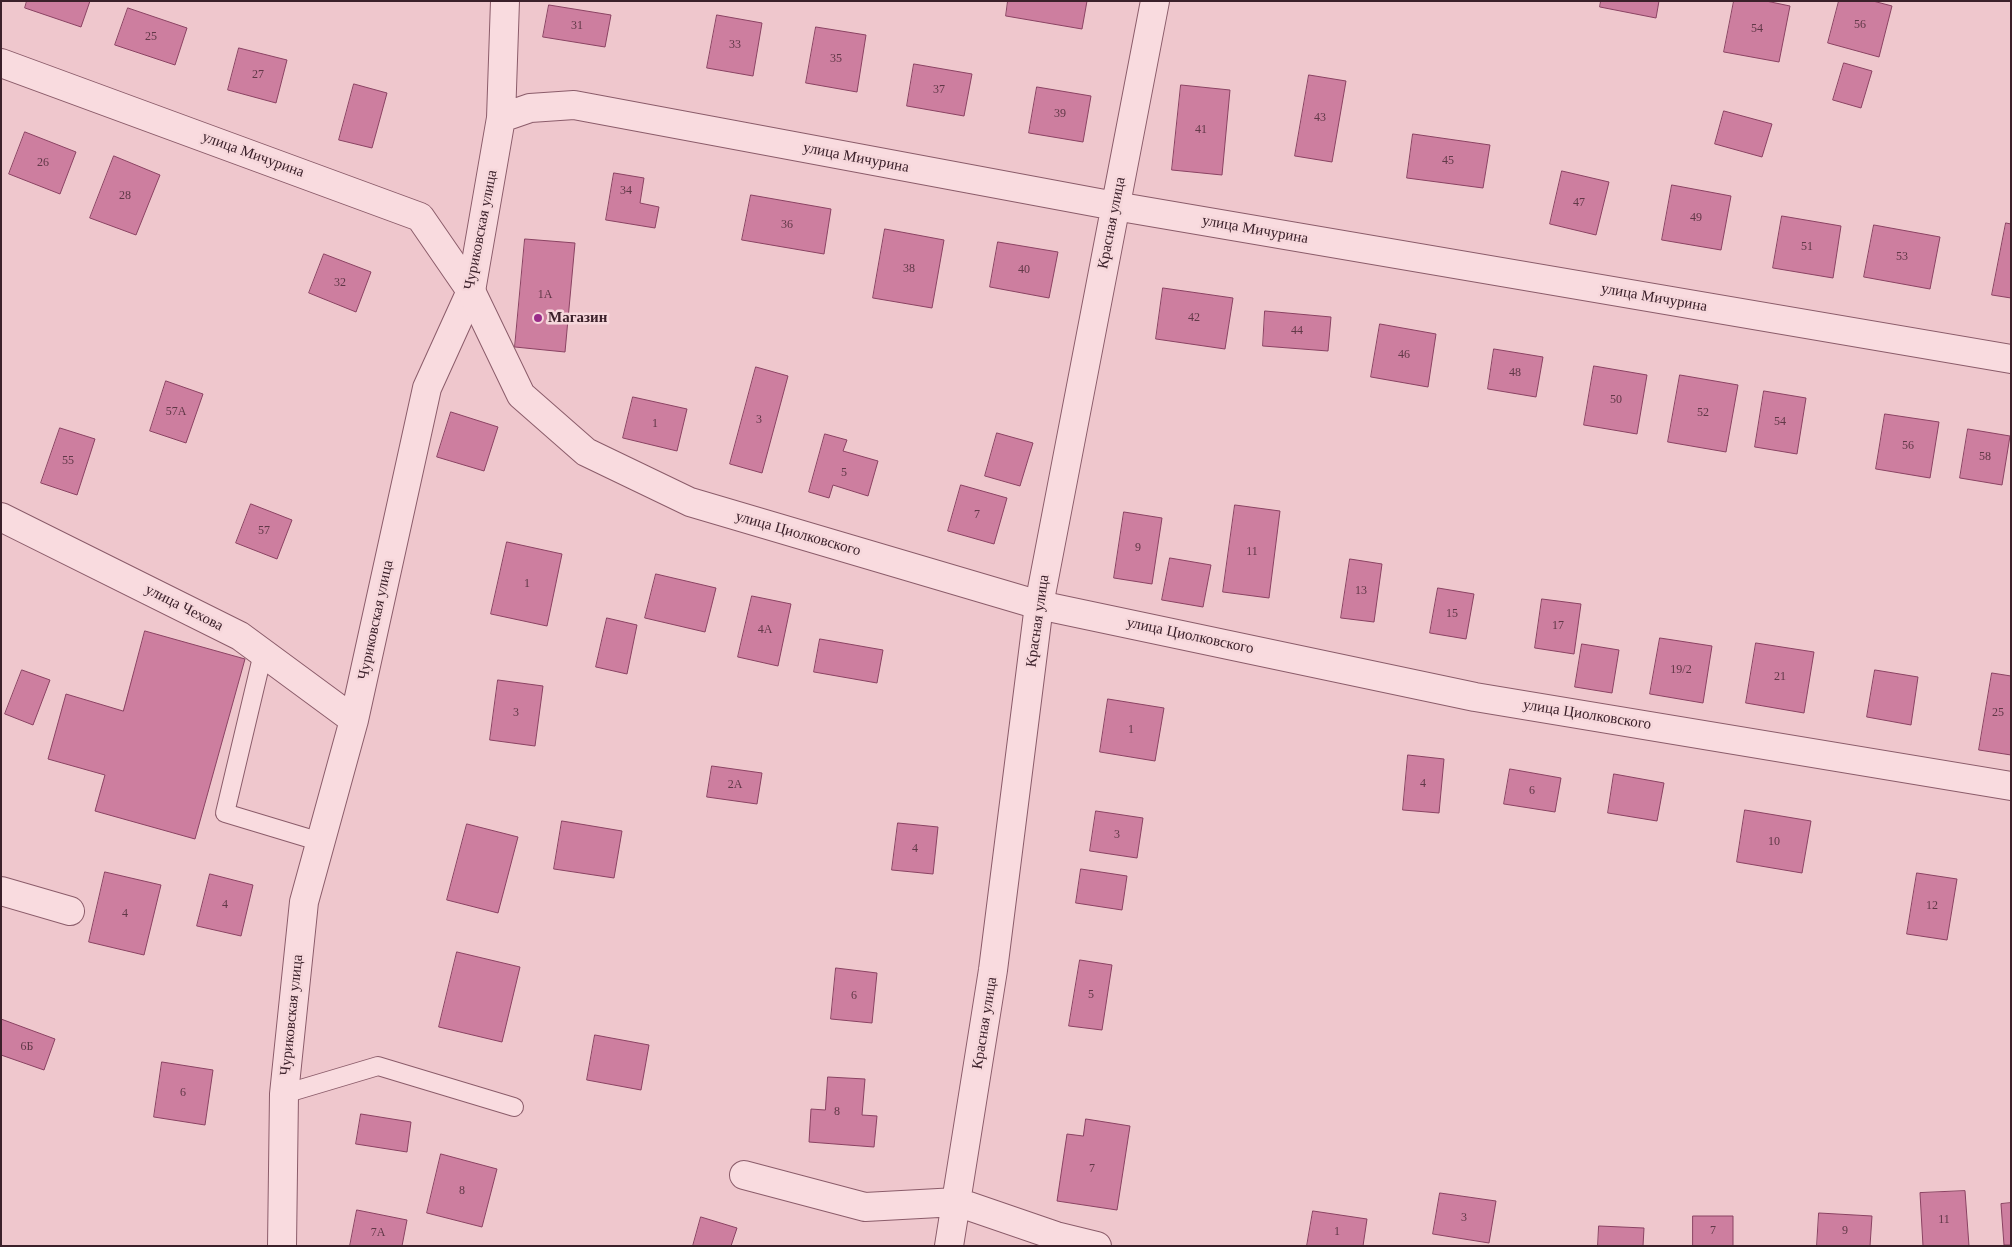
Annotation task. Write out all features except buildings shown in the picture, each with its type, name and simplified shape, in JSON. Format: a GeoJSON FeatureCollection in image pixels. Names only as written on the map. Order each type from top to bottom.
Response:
{"type":"FeatureCollection","features":[{"type":"Feature","properties":{"kind":"street","name":"Чуриковская улица"},"geometry":{"type":"LineString","coordinates":[[282,1246],[284,1094],[304,902],[354,720],[427,388],[470,291],[501,118],[506,1]]}},
{"type":"Feature","properties":{"kind":"street","name":"Красная улица"},"geometry":{"type":"LineString","coordinates":[[949,1246],[993,970],[1040,604],[1155,1]]}},
{"type":"Feature","properties":{"kind":"street","name":"улица Мичурина"},"geometry":{"type":"LineString","coordinates":[[1,63],[420,217],[470,291]]}},
{"type":"Feature","properties":{"kind":"street","name":"улица Мичурина"},"geometry":{"type":"LineString","coordinates":[[501,118],[530,108],[574,105],[1115,206],[2011,359]]}},
{"type":"Feature","properties":{"kind":"street","name":"улица Циолковского"},"geometry":{"type":"LineString","coordinates":[[470,291],[521,395],[586,452],[690,502],[1040,604],[1475,696],[2011,786]]}},
{"type":"Feature","properties":{"kind":"street","name":"улица Чехова"},"geometry":{"type":"LineString","coordinates":[[1,517],[240,636],[354,720]]}},
{"type":"Feature","properties":{"kind":"street"},"geometry":{"type":"LineString","coordinates":[[1,891],[70,911]]}},
{"type":"Feature","properties":{"kind":"street"},"geometry":{"type":"LineString","coordinates":[[744,1175],[865,1207],[957,1202],[1056,1236],[1097,1246]]}},
{"type":"Feature","properties":{"kind":"lane"},"geometry":{"type":"LineString","coordinates":[[263,652],[225,813],[321,842]]}},
{"type":"Feature","properties":{"kind":"lane"},"geometry":{"type":"LineString","coordinates":[[284,1094],[378,1066],[514,1107]]}},
{"type":"Feature","properties":{"kind":"place","name":"Магазин"},"geometry":{"type":"Point","coordinates":[538,318]}}]}
